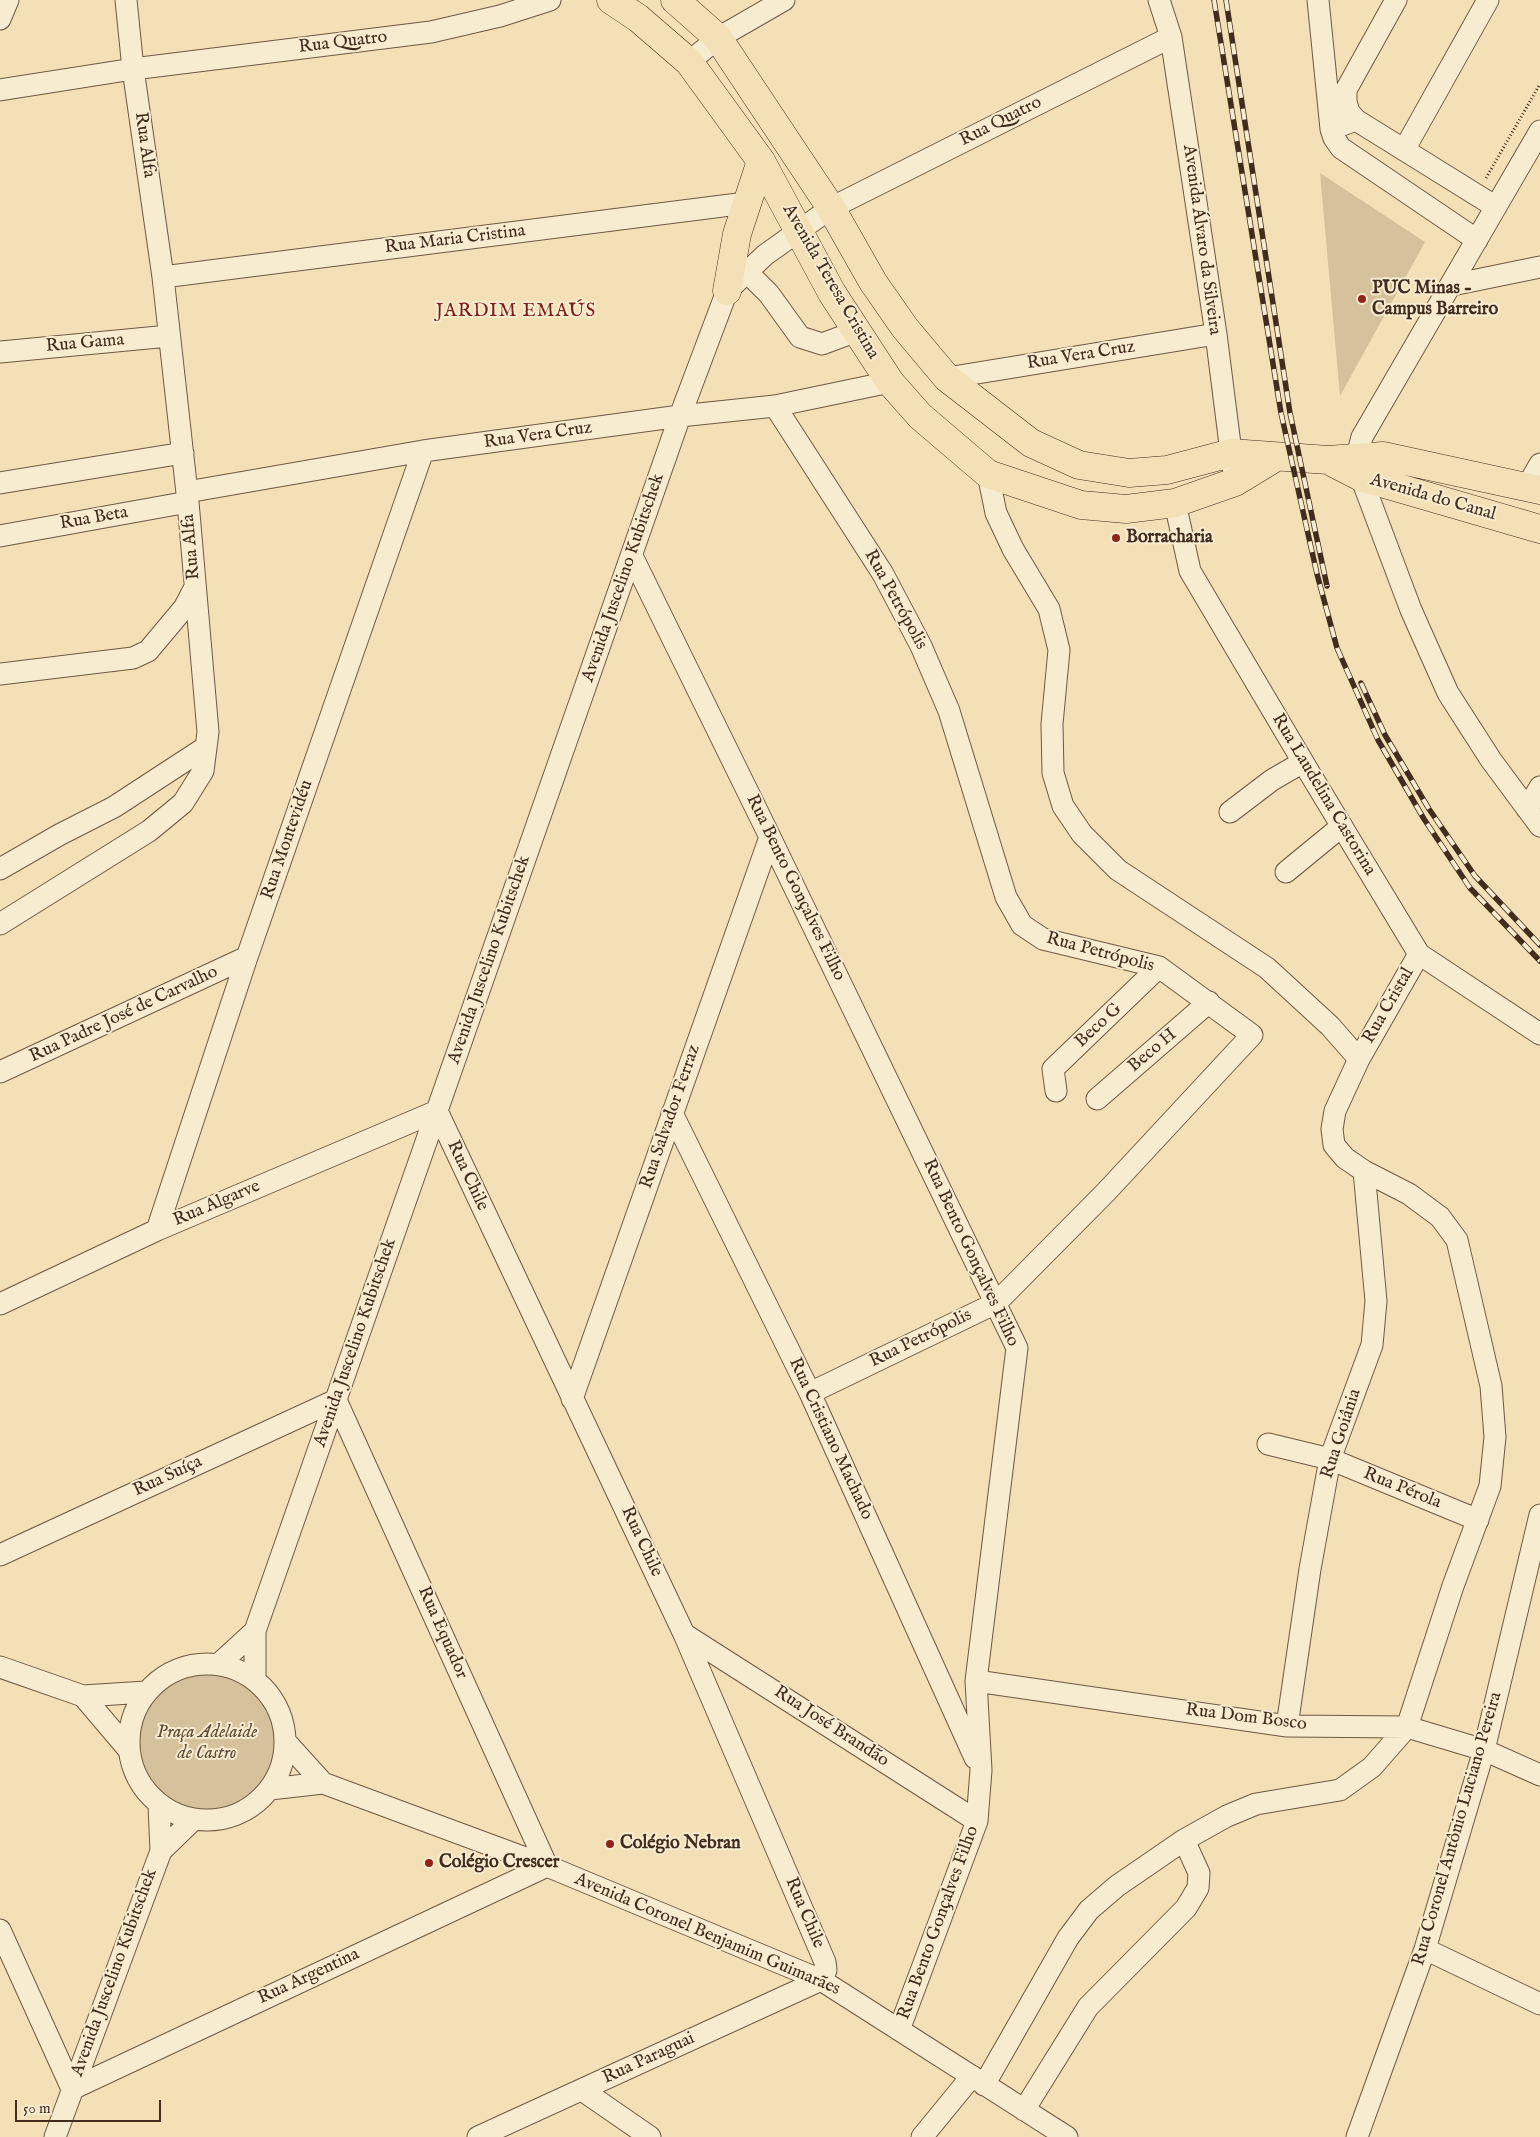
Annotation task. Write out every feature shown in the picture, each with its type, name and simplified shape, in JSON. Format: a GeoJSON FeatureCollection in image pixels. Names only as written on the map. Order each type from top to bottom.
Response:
{"type":"FeatureCollection","features":[{"type":"Feature","properties":{"kind":"main road","name":"Avenida Teresa Cristina"},"geometry":{"type":"LineString","coordinates":[[611,0],[638,18],[689,62],[761,161],[832,293],[890,382],[920,416],[988,474],[1081,505],[1126,509],[1175,503],[1235,482],[1276,457]]}},
{"type":"Feature","properties":{"kind":"main road","name":"Avenida Teresa Cristina"},"geometry":{"type":"LineString","coordinates":[[675,0],[718,38],[831,208],[873,282],[905,328],[947,378],[1031,444],[1079,465],[1129,473],[1167,470],[1231,453],[1276,457]]}},
{"type":"Feature","properties":{"kind":"main road"},"geometry":{"type":"LineString","coordinates":[[727,291],[737,234],[761,161]]}},
{"type":"Feature","properties":{"kind":"main road","name":"Avenida do Canal"},"geometry":{"type":"LineString","coordinates":[[1359,467],[1383,456],[1536,481]]}},
{"type":"Feature","properties":{"kind":"main road","name":"Avenida do Canal"},"geometry":{"type":"LineString","coordinates":[[1276,457],[1328,460],[1359,467],[1540,529]]}},
{"type":"Feature","properties":{"kind":"street"},"geometry":{"type":"LineString","coordinates":[[0,19],[8,0]]}},
{"type":"Feature","properties":{"kind":"street","name":"Rua Alfa"},"geometry":{"type":"LineString","coordinates":[[0,924],[149,831],[183,803],[203,771],[208,732],[183,453],[163,277],[133,69],[126,0]]}},
{"type":"Feature","properties":{"kind":"street","name":"Rua Quatro"},"geometry":{"type":"LineString","coordinates":[[133,69],[431,32],[500,16],[550,0]]}},
{"type":"Feature","properties":{"kind":"street"},"geometry":{"type":"LineString","coordinates":[[689,62],[718,38],[784,0]]}},
{"type":"Feature","properties":{"kind":"street","name":"Avenida Álvaro da Silveira"},"geometry":{"type":"LineString","coordinates":[[1159,0],[1171,37],[1216,334],[1235,482]]}},
{"type":"Feature","properties":{"kind":"street"},"geometry":{"type":"LineString","coordinates":[[1318,0],[1331,129],[1334,138],[1341,148],[1477,240]]}},
{"type":"Feature","properties":{"kind":"street"},"geometry":{"type":"LineString","coordinates":[[1396,0],[1346,90],[1348,107],[1356,120],[1496,207]]}},
{"type":"Feature","properties":{"kind":"street"},"geometry":{"type":"LineString","coordinates":[[1404,150],[1488,0]]}},
{"type":"Feature","properties":{"kind":"street","name":"Rua Quatro"},"geometry":{"type":"LineString","coordinates":[[727,291],[765,255],[831,208],[1171,37]]}},
{"type":"Feature","properties":{"kind":"street"},"geometry":{"type":"LineString","coordinates":[[0,90],[133,69]]}},
{"type":"Feature","properties":{"kind":"street"},"geometry":{"type":"LineString","coordinates":[[1331,129],[1356,120]]}},
{"type":"Feature","properties":{"kind":"street"},"geometry":{"type":"LineString","coordinates":[[1534,817],[1490,760],[1448,693],[1411,610],[1359,467],[1362,436],[1452,285],[1540,131]]}},
{"type":"Feature","properties":{"kind":"street","name":"Rua Maria Cristina"},"geometry":{"type":"LineString","coordinates":[[163,277],[746,203]]}},
{"type":"Feature","properties":{"kind":"street"},"geometry":{"type":"LineString","coordinates":[[1452,285],[1540,267]]}},
{"type":"Feature","properties":{"kind":"street"},"geometry":{"type":"LineString","coordinates":[[747,272],[769,294],[800,337],[822,344],[856,331]]}},
{"type":"Feature","properties":{"kind":"street","name":"Avenida Juscelino Kubitschek"},"geometry":{"type":"LineString","coordinates":[[256,1680],[255,1631],[680,416],[727,291]]}},
{"type":"Feature","properties":{"kind":"street","name":"Rua Vera Cruz"},"geometry":{"type":"LineString","coordinates":[[947,378],[1216,334]]}},
{"type":"Feature","properties":{"kind":"street","name":"Rua Gama"},"geometry":{"type":"LineString","coordinates":[[0,352],[169,336]]}},
{"type":"Feature","properties":{"kind":"street","name":"Rua Vera Cruz"},"geometry":{"type":"LineString","coordinates":[[187,497],[423,451],[680,416],[775,406],[890,382]]}},
{"type":"Feature","properties":{"kind":"street","name":"Rua Petrópolis"},"geometry":{"type":"LineString","coordinates":[[775,406],[883,574],[921,646],[949,711],[1006,897],[1022,925],[1043,940],[1159,967],[1252,1035],[1106,1192],[996,1303],[810,1393]]}},
{"type":"Feature","properties":{"kind":"street","name":"Rua Montevidéu"},"geometry":{"type":"LineString","coordinates":[[157,1230],[247,957],[423,451]]}},
{"type":"Feature","properties":{"kind":"street"},"geometry":{"type":"LineString","coordinates":[[0,483],[183,453]]}},
{"type":"Feature","properties":{"kind":"street"},"geometry":{"type":"LineString","coordinates":[[988,474],[996,513],[1013,549],[1049,608],[1059,650],[1052,724],[1053,773],[1063,806],[1082,834],[1118,870],[1267,968],[1330,1026],[1358,1059]]}},
{"type":"Feature","properties":{"kind":"street","name":"Rua Beta"},"geometry":{"type":"LineString","coordinates":[[0,536],[187,497]]}},
{"type":"Feature","properties":{"kind":"street","name":"Rua Laudelina Castorina"},"geometry":{"type":"LineString","coordinates":[[1175,503],[1190,571],[1419,954],[1540,1034]]}},
{"type":"Feature","properties":{"kind":"street","name":"Rua Bento Gonçalves Filho"},"geometry":{"type":"LineString","coordinates":[[632,556],[1017,1348],[976,1680],[980,1770],[977,1821],[899,2030]]}},
{"type":"Feature","properties":{"kind":"street"},"geometry":{"type":"LineString","coordinates":[[0,674],[133,658],[148,651],[184,608],[195,587]]}},
{"type":"Feature","properties":{"kind":"street"},"geometry":{"type":"LineString","coordinates":[[0,869],[59,835],[114,807],[206,747]]}},
{"type":"Feature","properties":{"kind":"street"},"geometry":{"type":"LineString","coordinates":[[1230,812],[1272,780],[1303,762]]}},
{"type":"Feature","properties":{"kind":"street"},"geometry":{"type":"LineString","coordinates":[[1534,817],[1540,786]]}},
{"type":"Feature","properties":{"kind":"street"},"geometry":{"type":"LineString","coordinates":[[1286,872],[1342,826]]}},
{"type":"Feature","properties":{"kind":"street","name":"Rua Salvador Ferraz"},"geometry":{"type":"LineString","coordinates":[[572,1399],[770,837]]}},
{"type":"Feature","properties":{"kind":"street","name":"Rua Cristal"},"geometry":{"type":"LineString","coordinates":[[1407,1727],[1453,1586],[1490,1486],[1495,1428],[1491,1386],[1456,1240],[1440,1217],[1417,1200],[1364,1171],[1345,1158],[1334,1144],[1332,1129],[1334,1112],[1358,1059],[1419,954]]}},
{"type":"Feature","properties":{"kind":"street","name":"Rua Padre José de Carvalho"},"geometry":{"type":"LineString","coordinates":[[0,1072],[247,957]]}},
{"type":"Feature","properties":{"kind":"street","name":"Beco G"},"geometry":{"type":"LineString","coordinates":[[1056,1091],[1053,1069],[1159,967]]}},
{"type":"Feature","properties":{"kind":"street","name":"Beco H"},"geometry":{"type":"LineString","coordinates":[[1097,1099],[1209,1002]]}},
{"type":"Feature","properties":{"kind":"street","name":"Rua Algarve"},"geometry":{"type":"LineString","coordinates":[[0,1304],[157,1230],[437,1111]]}},
{"type":"Feature","properties":{"kind":"street","name":"Rua Chile"},"geometry":{"type":"LineString","coordinates":[[437,1111],[684,1634],[825,1962],[826,1970],[820,1980]]}},
{"type":"Feature","properties":{"kind":"street","name":"Rua Cristiano Machado"},"geometry":{"type":"LineString","coordinates":[[672,1113],[810,1393],[980,1770]]}},
{"type":"Feature","properties":{"kind":"street","name":"Rua Goiânia"},"geometry":{"type":"LineString","coordinates":[[1287,1726],[1310,1569],[1330,1459],[1372,1345],[1376,1301],[1364,1171]]}},
{"type":"Feature","properties":{"kind":"street","name":"Rua Suíça"},"geometry":{"type":"LineString","coordinates":[[0,1554],[336,1400]]}},
{"type":"Feature","properties":{"kind":"street","name":"Rua Equador"},"geometry":{"type":"LineString","coordinates":[[336,1400],[547,1866]]}},
{"type":"Feature","properties":{"kind":"street","name":"Rua Pérola"},"geometry":{"type":"LineString","coordinates":[[1268,1444],[1330,1459],[1478,1520]]}},
{"type":"Feature","properties":{"kind":"street","name":"Rua Coronel Antônio Luciano Pereira"},"geometry":{"type":"LineString","coordinates":[[1357,2137],[1425,1949],[1484,1750],[1540,1515]]}},
{"type":"Feature","properties":{"kind":"street","name":"Avenida Juscelino Kubitschek"},"geometry":{"type":"LineString","coordinates":[[219,1664],[255,1631]]}},
{"type":"Feature","properties":{"kind":"street","name":"Rua José Brandão"},"geometry":{"type":"LineString","coordinates":[[684,1634],[977,1821]]}},
{"type":"Feature","properties":{"kind":"street"},"geometry":{"type":"LineString","coordinates":[[199,1663],[219,1664],[238,1670],[256,1680],[272,1697],[282,1718],[285,1742],[281,1767],[270,1789],[255,1804],[236,1815],[214,1820],[193,1820],[159,1805],[144,1790],[134,1770],[128,1749],[131,1719],[146,1692],[161,1678],[179,1668],[199,1663]]}},
{"type":"Feature","properties":{"kind":"street"},"geometry":{"type":"LineString","coordinates":[[0,1667],[83,1696],[146,1692]]}},
{"type":"Feature","properties":{"kind":"street","name":"Rua Dom Bosco"},"geometry":{"type":"LineString","coordinates":[[976,1680],[1287,1726],[1407,1727],[1484,1750],[1540,1774]]}},
{"type":"Feature","properties":{"kind":"street"},"geometry":{"type":"LineString","coordinates":[[83,1696],[128,1749]]}},
{"type":"Feature","properties":{"kind":"street"},"geometry":{"type":"LineString","coordinates":[[922,2137],[978,2080],[1068,1938],[1089,1910],[1117,1886],[1184,1840],[1228,1816],[1256,1804],[1340,1790],[1372,1767],[1407,1727]]}},
{"type":"Feature","properties":{"kind":"street","name":"Avenida Coronel Benjamim Guimarães"},"geometry":{"type":"LineString","coordinates":[[285,1742],[322,1783]]}},
{"type":"Feature","properties":{"kind":"street","name":"Avenida Coronel Benjamim Guimarães"},"geometry":{"type":"LineString","coordinates":[[270,1789],[322,1783],[547,1866],[820,1980],[1067,2137]]}},
{"type":"Feature","properties":{"kind":"street"},"geometry":{"type":"LineString","coordinates":[[159,1805],[161,1851]]}},
{"type":"Feature","properties":{"kind":"street","name":"Avenida Juscelino Kubitschek"},"geometry":{"type":"LineString","coordinates":[[55,2137],[161,1851],[193,1820]]}},
{"type":"Feature","properties":{"kind":"street"},"geometry":{"type":"LineString","coordinates":[[1024,2110],[1088,2007],[1186,1908],[1198,1888],[1199,1873],[1184,1840]]}},
{"type":"Feature","properties":{"kind":"street","name":"Rua Argentina"},"geometry":{"type":"LineString","coordinates":[[72,2089],[547,1866]]}},
{"type":"Feature","properties":{"kind":"street"},"geometry":{"type":"LineString","coordinates":[[0,1930],[72,2089]]}},
{"type":"Feature","properties":{"kind":"street"},"geometry":{"type":"LineString","coordinates":[[1425,1949],[1540,2004]]}},
{"type":"Feature","properties":{"kind":"street","name":"Rua Paraguai"},"geometry":{"type":"LineString","coordinates":[[478,2137],[820,1980]]}},
{"type":"Feature","properties":{"kind":"street"},"geometry":{"type":"LineString","coordinates":[[582,2090],[650,2137]]}},
{"type":"Feature","properties":{"kind":"green space"},"geometry":{"type":"Polygon","coordinates":[[[1320,173],[1425,242],[1340,396],[1320,173]]]}},
{"type":"Feature","properties":{"kind":"green space","name":"Praça Adelaide de Castro"},"geometry":{"type":"Polygon","coordinates":[[[207,1672],[221,1673],[234,1677],[257,1693],[273,1716],[277,1729],[277,1757],[273,1770],[257,1793],[234,1809],[221,1813],[207,1814],[193,1813],[180,1809],[157,1793],[141,1770],[137,1757],[136,1743],[137,1729],[141,1716],[157,1693],[180,1677],[193,1673],[207,1672]]]}},
{"type":"Feature","properties":{"kind":"railway"},"geometry":{"type":"LineString","coordinates":[[1214,0],[1281,413],[1317,574],[1337,648],[1378,740],[1424,819],[1470,888],[1540,961]]}},
{"type":"Feature","properties":{"kind":"railway"},"geometry":{"type":"LineString","coordinates":[[1226,0],[1290,413],[1327,586]]}},
{"type":"Feature","properties":{"kind":"railway"},"geometry":{"type":"LineString","coordinates":[[1361,683],[1385,735],[1429,809],[1475,876],[1540,945]]}},
{"type":"Feature","properties":{"kind":"place","name":"PUC Minas - Campus Barreiro"},"geometry":{"type":"Point","coordinates":[1362,299]}},
{"type":"Feature","properties":{"kind":"place","name":"Borracharia"},"geometry":{"type":"Point","coordinates":[1116,538]}},
{"type":"Feature","properties":{"kind":"place","name":"Colégio Nebran"},"geometry":{"type":"Point","coordinates":[610,1844]}},
{"type":"Feature","properties":{"kind":"place","name":"Colégio Crescer"},"geometry":{"type":"Point","coordinates":[429,1863]}},
{"type":"Feature","properties":{"kind":"district","name":"JARDIM EMAÚS"},"geometry":{"type":"Point","coordinates":[516,312]}}]}
